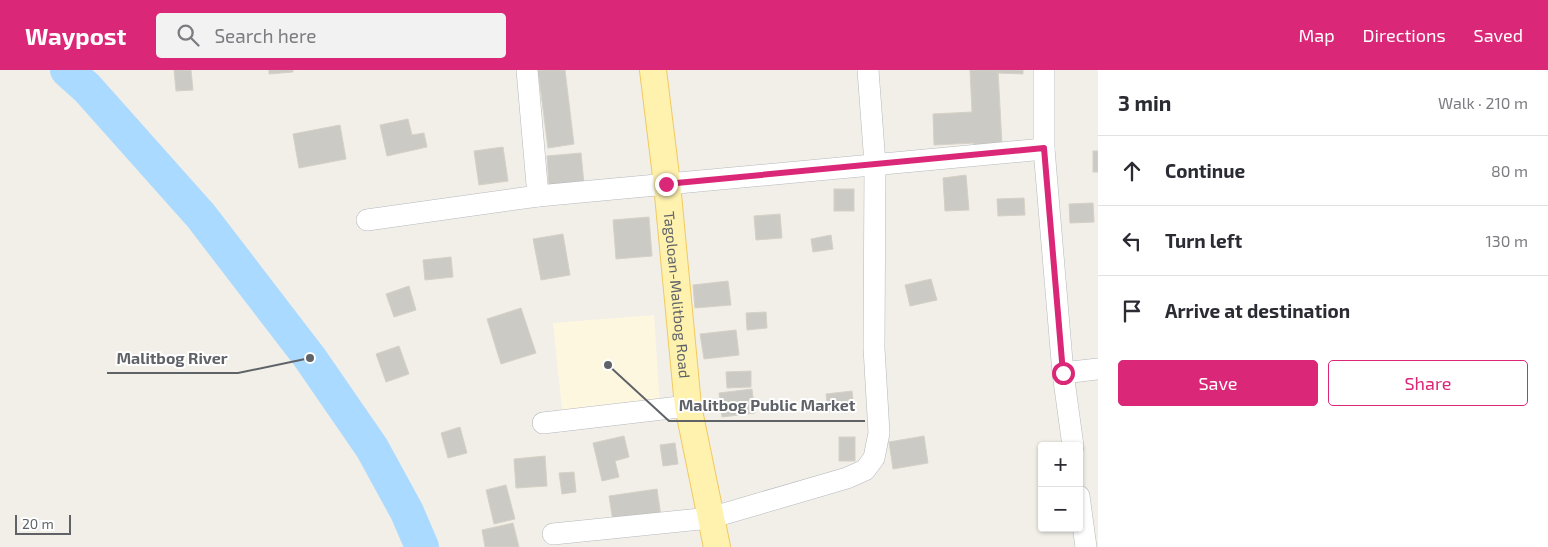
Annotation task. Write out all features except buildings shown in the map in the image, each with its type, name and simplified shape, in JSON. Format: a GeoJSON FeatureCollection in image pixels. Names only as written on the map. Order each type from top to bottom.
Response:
{"type":"FeatureCollection","features":[{"type":"Feature","properties":{"kind":"main road","name":"Tagoloan-Malitbog Road"},"geometry":{"type":"LineString","coordinates":[[654,70],[688,406],[717,547]]}},
{"type":"Feature","properties":{"kind":"street"},"geometry":{"type":"LineString","coordinates":[[527,70],[538,196]]}},
{"type":"Feature","properties":{"kind":"street"},"geometry":{"type":"LineString","coordinates":[[553,534],[710,518],[847,478],[865,470],[874,458],[879,433],[874,348],[875,164],[868,70]]}},
{"type":"Feature","properties":{"kind":"street"},"geometry":{"type":"LineString","coordinates":[[1044,70],[1044,148],[1063,373],[1072,442]]}},
{"type":"Feature","properties":{"kind":"street"},"geometry":{"type":"LineString","coordinates":[[367,220],[538,196],[1044,148]]}},
{"type":"Feature","properties":{"kind":"street"},"geometry":{"type":"LineString","coordinates":[[1063,373],[1098,369]]}},
{"type":"Feature","properties":{"kind":"street"},"geometry":{"type":"LineString","coordinates":[[543,423],[688,406]]}},
{"type":"Feature","properties":{"kind":"street"},"geometry":{"type":"LineString","coordinates":[[1083,525],[1086,547]]}},
{"type":"Feature","properties":{"kind":"shaded area"},"geometry":{"type":"Polygon","coordinates":[[[654,315],[660,407],[563,418],[553,323],[654,315]]]}},
{"type":"Feature","properties":{"kind":"waterway"},"geometry":{"type":"LineString","coordinates":[[67,70],[87,88],[201,216],[310,358],[372,448],[407,512],[422,547]]}},
{"type":"Feature","properties":{"kind":"place","name":"Malitbog River"},"geometry":{"type":"Point","coordinates":[310,358]}},
{"type":"Feature","properties":{"kind":"place","name":"Malitbog Public Market"},"geometry":{"type":"Point","coordinates":[608,365]}},
{"type":"Feature","properties":{"kind":"route"},"geometry":{"type":"LineString","coordinates":[[666,184],[1044,148],[1063,373]]}}]}
